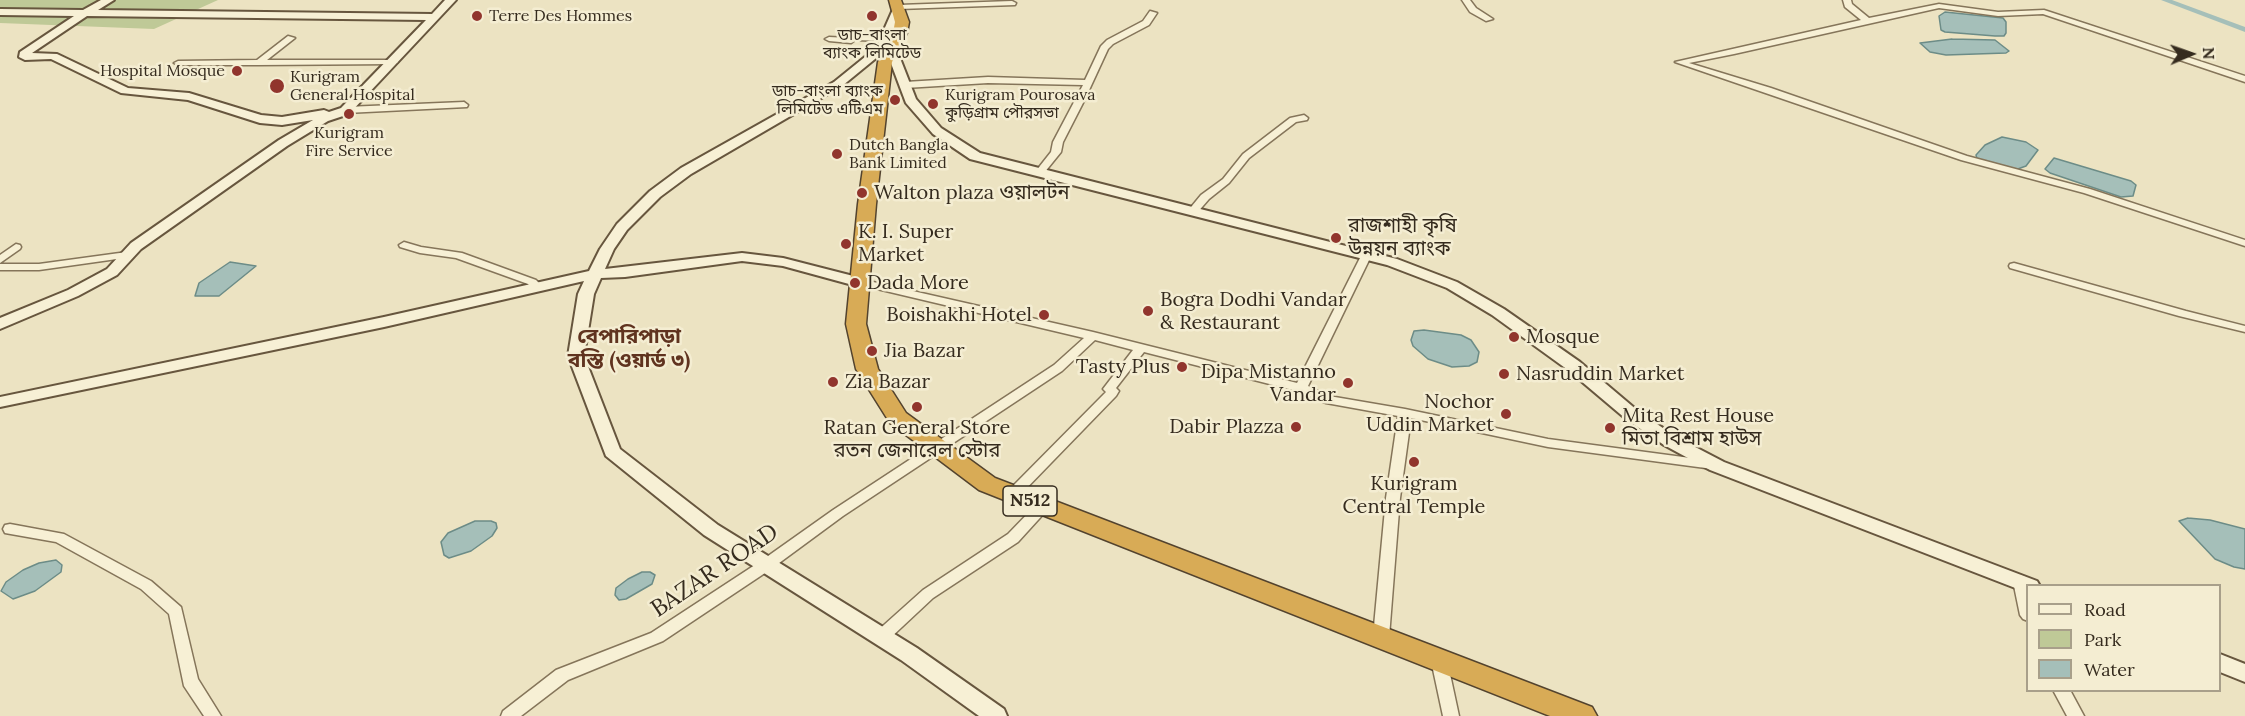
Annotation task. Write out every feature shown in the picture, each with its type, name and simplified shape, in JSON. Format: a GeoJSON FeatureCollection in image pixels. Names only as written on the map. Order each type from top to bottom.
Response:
{"type":"FeatureCollection","features":[{"type":"Feature","properties":{"kind":"highway","name":"N512"},"geometry":{"type":"LineString","coordinates":[[897,3],[902,22],[889,44],[885,63],[867,204],[856,324],[867,369],[898,418],[987,484],[1582,716]]}},
{"type":"Feature","properties":{"kind":"street"},"geometry":{"type":"LineString","coordinates":[[110,0],[85,13],[24,54],[25,57],[53,56],[124,91],[189,97],[260,119],[282,121],[345,110],[464,105]]}},
{"type":"Feature","properties":{"kind":"street"},"geometry":{"type":"LineString","coordinates":[[0,324],[73,294],[112,272],[136,246],[283,143],[324,118],[345,110],[394,62],[451,0]]}},
{"type":"Feature","properties":{"kind":"street"},"geometry":{"type":"LineString","coordinates":[[1466,0],[1473,10],[1489,19]]}},
{"type":"Feature","properties":{"kind":"street"},"geometry":{"type":"LineString","coordinates":[[1847,0],[1848,5],[1867,21]]}},
{"type":"Feature","properties":{"kind":"street"},"geometry":{"type":"LineString","coordinates":[[897,3],[1012,3]]}},
{"type":"Feature","properties":{"kind":"street"},"geometry":{"type":"LineString","coordinates":[[2245,79],[2044,12],[1998,14],[1939,6],[1734,52],[1679,62],[1768,90],[1964,158],[2087,191],[2245,243]]}},
{"type":"Feature","properties":{"kind":"street"},"geometry":{"type":"LineString","coordinates":[[0,12],[435,17]]}},
{"type":"Feature","properties":{"kind":"street"},"geometry":{"type":"LineString","coordinates":[[1041,171],[1056,152],[1058,142],[1110,42],[1146,23],[1153,13]]}},
{"type":"Feature","properties":{"kind":"street"},"geometry":{"type":"LineString","coordinates":[[258,63],[291,38]]}},
{"type":"Feature","properties":{"kind":"street"},"geometry":{"type":"LineString","coordinates":[[829,39],[851,41],[853,38],[889,44]]}},
{"type":"Feature","properties":{"kind":"street"},"geometry":{"type":"LineString","coordinates":[[889,44],[910,100],[937,131],[975,156],[1392,262],[1452,285],[1498,312],[1574,366],[1632,416],[1717,466],[1852,520],[2025,583]]}},
{"type":"Feature","properties":{"kind":"street"},"geometry":{"type":"LineString","coordinates":[[889,44],[838,84],[686,171],[655,194],[622,227],[607,249],[586,294],[576,356],[612,452],[711,530],[881,637],[996,716]]}},
{"type":"Feature","properties":{"kind":"street"},"geometry":{"type":"LineString","coordinates":[[178,63],[394,62]]}},
{"type":"Feature","properties":{"kind":"street"},"geometry":{"type":"LineString","coordinates":[[905,85],[988,80],[1088,83]]}},
{"type":"Feature","properties":{"kind":"street"},"geometry":{"type":"LineString","coordinates":[[1192,212],[1205,197],[1226,181],[1246,156],[1293,120],[1304,117]]}},
{"type":"Feature","properties":{"kind":"street"},"geometry":{"type":"LineString","coordinates":[[404,245],[420,250],[458,255],[532,282],[538,288]]}},
{"type":"Feature","properties":{"kind":"street"},"geometry":{"type":"LineString","coordinates":[[2,267],[16,247]]}},
{"type":"Feature","properties":{"kind":"street"},"geometry":{"type":"LineString","coordinates":[[2,267],[39,267],[127,255]]}},
{"type":"Feature","properties":{"kind":"street"},"geometry":{"type":"LineString","coordinates":[[1301,388],[1366,256]]}},
{"type":"Feature","properties":{"kind":"street"},"geometry":{"type":"LineString","coordinates":[[0,402],[597,274],[625,273],[742,257],[783,262],[1093,336],[1301,388],[1326,399],[1548,443],[1717,466]]}},
{"type":"Feature","properties":{"kind":"street"},"geometry":{"type":"LineString","coordinates":[[2014,266],[2183,314],[2245,329]]}},
{"type":"Feature","properties":{"kind":"street","name":"BAZAR ROAD"},"geometry":{"type":"LineString","coordinates":[[509,716],[562,675],[657,637],[766,565],[838,513],[1058,368],[1093,336]]}},
{"type":"Feature","properties":{"kind":"street"},"geometry":{"type":"LineString","coordinates":[[1013,494],[1112,393],[1113,391],[1109,389],[1141,348]]}},
{"type":"Feature","properties":{"kind":"street"},"geometry":{"type":"LineString","coordinates":[[1380,637],[1393,498],[1405,413]]}},
{"type":"Feature","properties":{"kind":"street"},"geometry":{"type":"LineString","coordinates":[[881,637],[928,594],[1013,538],[1042,506]]}},
{"type":"Feature","properties":{"kind":"street"},"geometry":{"type":"LineString","coordinates":[[10,530],[59,538],[146,585],[176,611],[190,681],[213,716]]}},
{"type":"Feature","properties":{"kind":"street"},"geometry":{"type":"LineString","coordinates":[[1439,660],[1451,716]]}},
{"type":"Feature","properties":{"kind":"street"},"geometry":{"type":"LineString","coordinates":[[2221,663],[2245,673]]}},
{"type":"Feature","properties":{"kind":"street"},"geometry":{"type":"LineString","coordinates":[[2062,692],[2076,716]]}},
{"type":"Feature","properties":{"kind":"green space"},"geometry":{"type":"Polygon","coordinates":[[[0,0],[218,0],[154,29],[0,23],[0,0]]]}},
{"type":"Feature","properties":{"kind":"water"},"geometry":{"type":"Polygon","coordinates":[[[1945,12],[2003,18],[2006,22],[2006,33],[2004,36],[1995,36],[1945,32],[1941,30],[1939,16],[1945,12]]]}},
{"type":"Feature","properties":{"kind":"water"},"geometry":{"type":"Polygon","coordinates":[[[1952,39],[1995,40],[2009,51],[2006,53],[1946,55],[1930,52],[1920,43],[1952,39]]]}},
{"type":"Feature","properties":{"kind":"water"},"geometry":{"type":"Polygon","coordinates":[[[2002,137],[2026,142],[2038,150],[2026,166],[2015,170],[1977,159],[1976,155],[1985,145],[2002,137]]]}},
{"type":"Feature","properties":{"kind":"water"},"geometry":{"type":"Polygon","coordinates":[[[2054,158],[2131,181],[2136,185],[2133,196],[2121,197],[2050,173],[2045,169],[2054,158]]]}},
{"type":"Feature","properties":{"kind":"water"},"geometry":{"type":"Polygon","coordinates":[[[230,262],[256,266],[219,296],[195,296],[199,283],[230,262]]]}},
{"type":"Feature","properties":{"kind":"water"},"geometry":{"type":"Polygon","coordinates":[[[1424,330],[1461,335],[1471,340],[1479,352],[1477,362],[1469,366],[1452,367],[1428,359],[1413,346],[1411,340],[1414,331],[1424,330]]]}},
{"type":"Feature","properties":{"kind":"water"},"geometry":{"type":"Polygon","coordinates":[[[2188,518],[2210,520],[2245,529],[2245,569],[2215,559],[2179,521],[2188,518]]]}},
{"type":"Feature","properties":{"kind":"water"},"geometry":{"type":"Polygon","coordinates":[[[475,521],[491,521],[496,523],[497,528],[492,536],[471,551],[449,558],[444,555],[441,542],[448,533],[475,521]]]}},
{"type":"Feature","properties":{"kind":"water"},"geometry":{"type":"Polygon","coordinates":[[[56,560],[62,565],[61,572],[35,591],[13,599],[1,591],[6,582],[23,570],[39,563],[56,560]]]}},
{"type":"Feature","properties":{"kind":"water"},"geometry":{"type":"Polygon","coordinates":[[[642,572],[655,575],[652,584],[626,599],[619,600],[615,595],[616,588],[628,579],[642,572]]]}},
{"type":"Feature","properties":{"kind":"waterway"},"geometry":{"type":"LineString","coordinates":[[2165,0],[2245,30]]}},
{"type":"Feature","properties":{"kind":"place","name":"Terre Des Hommes"},"geometry":{"type":"Point","coordinates":[477,16]}},
{"type":"Feature","properties":{"kind":"place","name":"ডাচ-বাংলা ব্যাংক লিমিটেড"},"geometry":{"type":"Point","coordinates":[872,16]}},
{"type":"Feature","properties":{"kind":"place","name":"Hospital Mosque"},"geometry":{"type":"Point","coordinates":[237,71]}},
{"type":"Feature","properties":{"kind":"place","name":"Kurigram General Hospital"},"geometry":{"type":"Point","coordinates":[277,86]}},
{"type":"Feature","properties":{"kind":"place","name":"ডাচ-বাংলা ব্যাংক লিমিটেড এটিএম"},"geometry":{"type":"Point","coordinates":[895,100]}},
{"type":"Feature","properties":{"kind":"place","name":"Kurigram Pourosava কুড়িগ্রাম পৌরসভা"},"geometry":{"type":"Point","coordinates":[933,104]}},
{"type":"Feature","properties":{"kind":"place","name":"Kurigram Fire Service"},"geometry":{"type":"Point","coordinates":[349,114]}},
{"type":"Feature","properties":{"kind":"place","name":"Dutch Bangla Bank Limited"},"geometry":{"type":"Point","coordinates":[837,154]}},
{"type":"Feature","properties":{"kind":"place","name":"Walton plaza ওয়ালটন"},"geometry":{"type":"Point","coordinates":[862,193]}},
{"type":"Feature","properties":{"kind":"place","name":"রাজশাহী কৃষি উন্নয়ন ব্যাংক"},"geometry":{"type":"Point","coordinates":[1336,238]}},
{"type":"Feature","properties":{"kind":"place","name":"K. I. Super Market"},"geometry":{"type":"Point","coordinates":[846,244]}},
{"type":"Feature","properties":{"kind":"place","name":"Dada More"},"geometry":{"type":"Point","coordinates":[855,283]}},
{"type":"Feature","properties":{"kind":"place","name":"Bogra Dodhi Vandar & Restaurant"},"geometry":{"type":"Point","coordinates":[1148,311]}},
{"type":"Feature","properties":{"kind":"place","name":"Boishakhi Hotel"},"geometry":{"type":"Point","coordinates":[1044,315]}},
{"type":"Feature","properties":{"kind":"place","name":"Mosque"},"geometry":{"type":"Point","coordinates":[1514,337]}},
{"type":"Feature","properties":{"kind":"place","name":"Jia Bazar"},"geometry":{"type":"Point","coordinates":[872,351]}},
{"type":"Feature","properties":{"kind":"place","name":"Tasty Plus"},"geometry":{"type":"Point","coordinates":[1182,367]}},
{"type":"Feature","properties":{"kind":"place","name":"Nasruddin Market"},"geometry":{"type":"Point","coordinates":[1504,374]}},
{"type":"Feature","properties":{"kind":"place","name":"Zia Bazar"},"geometry":{"type":"Point","coordinates":[833,382]}},
{"type":"Feature","properties":{"kind":"place","name":"Dipa Mistanno Vandar"},"geometry":{"type":"Point","coordinates":[1348,383]}},
{"type":"Feature","properties":{"kind":"place","name":"Ratan General Store রতন জেনারেল স্টোর"},"geometry":{"type":"Point","coordinates":[917,407]}},
{"type":"Feature","properties":{"kind":"place","name":"Nochor Uddin Market"},"geometry":{"type":"Point","coordinates":[1506,414]}},
{"type":"Feature","properties":{"kind":"place","name":"Dabir Plazza"},"geometry":{"type":"Point","coordinates":[1296,427]}},
{"type":"Feature","properties":{"kind":"place","name":"Mita Rest House মিতা বিশ্রাম হাউস"},"geometry":{"type":"Point","coordinates":[1610,428]}},
{"type":"Feature","properties":{"kind":"place","name":"Kurigram Central Temple"},"geometry":{"type":"Point","coordinates":[1414,462]}},
{"type":"Feature","properties":{"kind":"district","name":"বেপারিপাড়া বস্তি (ওয়ার্ড ৩)"},"geometry":{"type":"Point","coordinates":[629,349]}}]}
